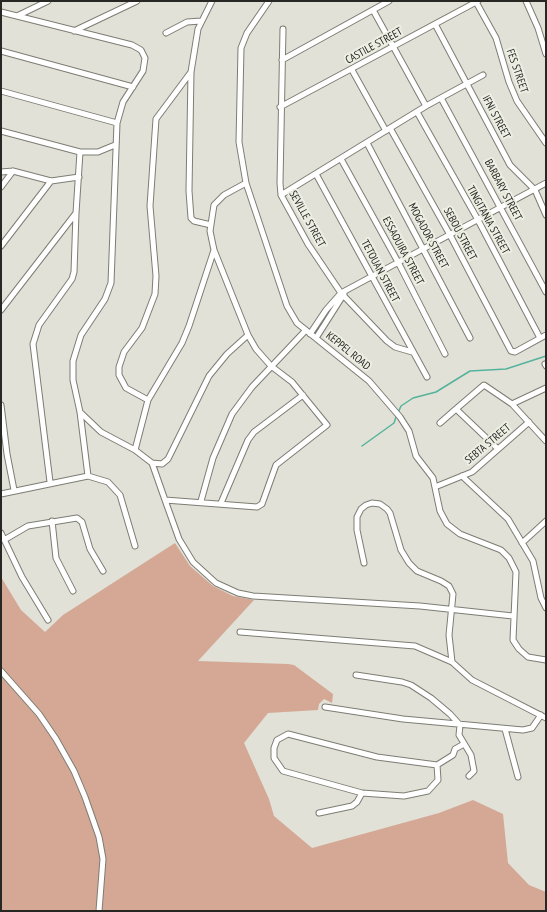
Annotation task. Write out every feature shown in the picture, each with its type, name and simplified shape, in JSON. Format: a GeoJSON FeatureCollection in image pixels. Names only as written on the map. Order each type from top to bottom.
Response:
{"type":"FeatureCollection","features":[{"type":"Feature","properties":{"kind":"street"},"geometry":{"type":"LineString","coordinates":[[17,16],[48,1]]}},
{"type":"Feature","properties":{"kind":"street"},"geometry":{"type":"LineString","coordinates":[[74,31],[137,1]]}},
{"type":"Feature","properties":{"kind":"street"},"geometry":{"type":"LineString","coordinates":[[211,225],[194,221],[189,213],[191,72],[200,21],[212,1]]}},
{"type":"Feature","properties":{"kind":"street","name":"KEPPEL ROAD"},"geometry":{"type":"LineString","coordinates":[[269,1],[245,37],[240,52],[239,142],[246,184],[286,306],[294,320],[368,381],[395,410],[409,431],[416,456],[430,473],[442,516],[451,528],[460,534],[501,550],[509,558],[516,572],[513,640],[519,649],[528,656],[546,660]]}},
{"type":"Feature","properties":{"kind":"street"},"geometry":{"type":"LineString","coordinates":[[282,60],[389,1]]}},
{"type":"Feature","properties":{"kind":"street"},"geometry":{"type":"LineString","coordinates":[[526,1],[538,28],[546,54]]}},
{"type":"Feature","properties":{"kind":"street","name":"CASTILE STREET"},"geometry":{"type":"LineString","coordinates":[[280,107],[352,70],[477,2]]}},
{"type":"Feature","properties":{"kind":"street","name":"FES STREET"},"geometry":{"type":"LineString","coordinates":[[477,2],[496,38],[510,86],[517,101],[546,143]]}},
{"type":"Feature","properties":{"kind":"street"},"geometry":{"type":"LineString","coordinates":[[373,10],[426,106]]}},
{"type":"Feature","properties":{"kind":"street"},"geometry":{"type":"LineString","coordinates":[[1,12],[126,43],[141,50],[145,58],[145,66],[123,102],[117,123],[115,145],[112,273],[105,299],[84,330],[75,353],[73,380],[80,412],[88,476]]}},
{"type":"Feature","properties":{"kind":"street"},"geometry":{"type":"LineString","coordinates":[[166,33],[187,22],[200,21]]}},
{"type":"Feature","properties":{"kind":"street","name":"IFNI STREET"},"geometry":{"type":"LineString","coordinates":[[435,24],[510,165],[535,190],[546,215]]}},
{"type":"Feature","properties":{"kind":"street","name":"SEVILLE STREET"},"geometry":{"type":"LineString","coordinates":[[283,29],[280,107],[281,195],[308,244],[344,293],[387,341],[395,347],[412,352]]}},
{"type":"Feature","properties":{"kind":"street"},"geometry":{"type":"LineString","coordinates":[[1,51],[133,87]]}},
{"type":"Feature","properties":{"kind":"street","name":"SEBOU STREET"},"geometry":{"type":"LineString","coordinates":[[352,70],[450,235],[510,350],[515,352],[540,338]]}},
{"type":"Feature","properties":{"kind":"street"},"geometry":{"type":"LineString","coordinates":[[148,400],[126,388],[119,375],[119,367],[124,352],[142,328],[155,294],[156,276],[150,206],[156,119],[191,72]]}},
{"type":"Feature","properties":{"kind":"street"},"geometry":{"type":"LineString","coordinates":[[281,195],[426,106],[484,75]]}},
{"type":"Feature","properties":{"kind":"street"},"geometry":{"type":"LineString","coordinates":[[1,91],[117,123]]}},
{"type":"Feature","properties":{"kind":"street","name":"BARBARY STREET"},"geometry":{"type":"LineString","coordinates":[[441,98],[546,292]]}},
{"type":"Feature","properties":{"kind":"street","name":"TINGITANIA STREET"},"geometry":{"type":"LineString","coordinates":[[417,112],[478,220],[540,338]]}},
{"type":"Feature","properties":{"kind":"street"},"geometry":{"type":"LineString","coordinates":[[1,131],[80,152],[98,152],[115,145]]}},
{"type":"Feature","properties":{"kind":"street","name":"MOGADOR STREET"},"geometry":{"type":"LineString","coordinates":[[367,143],[424,248],[470,338]]}},
{"type":"Feature","properties":{"kind":"street"},"geometry":{"type":"LineString","coordinates":[[50,482],[34,344],[39,325],[72,279],[74,272],[80,152]]}},
{"type":"Feature","properties":{"kind":"street","name":"ESSAOUIRA STREET"},"geometry":{"type":"LineString","coordinates":[[341,159],[398,262],[445,354]]}},
{"type":"Feature","properties":{"kind":"street"},"geometry":{"type":"LineString","coordinates":[[1,172],[13,171],[51,181],[79,176]]}},
{"type":"Feature","properties":{"kind":"street"},"geometry":{"type":"LineString","coordinates":[[1,187],[13,171]]}},
{"type":"Feature","properties":{"kind":"street","name":"TETOUAN STREET"},"geometry":{"type":"LineString","coordinates":[[316,174],[427,378]]}},
{"type":"Feature","properties":{"kind":"street"},"geometry":{"type":"LineString","coordinates":[[1,246],[51,181]]}},
{"type":"Feature","properties":{"kind":"street"},"geometry":{"type":"LineString","coordinates":[[165,500],[201,501],[260,506],[276,465],[327,426],[327,422],[292,382],[271,366],[248,335],[214,250],[211,225],[214,205],[224,195],[246,184]]}},
{"type":"Feature","properties":{"kind":"street"},"geometry":{"type":"LineString","coordinates":[[201,501],[213,458],[232,414],[244,397],[271,366],[308,332],[326,310],[344,293],[372,276],[546,184]]}},
{"type":"Feature","properties":{"kind":"street"},"geometry":{"type":"LineString","coordinates":[[1,310],[76,213]]}},
{"type":"Feature","properties":{"kind":"street"},"geometry":{"type":"LineString","coordinates":[[135,450],[148,400],[182,343],[214,250]]}},
{"type":"Feature","properties":{"kind":"street"},"geometry":{"type":"LineString","coordinates":[[316,338],[344,293]]}},
{"type":"Feature","properties":{"kind":"street"},"geometry":{"type":"LineString","coordinates":[[80,412],[109,437],[135,450],[152,463],[160,464],[166,461],[209,376],[227,354],[248,335]]}},
{"type":"Feature","properties":{"kind":"street"},"geometry":{"type":"LineString","coordinates":[[540,338],[546,335]]}},
{"type":"Feature","properties":{"kind":"street"},"geometry":{"type":"LineString","coordinates":[[440,424],[481,386],[486,385],[512,404],[546,441]]}},
{"type":"Feature","properties":{"kind":"street"},"geometry":{"type":"LineString","coordinates":[[512,404],[546,388]]}},
{"type":"Feature","properties":{"kind":"street"},"geometry":{"type":"LineString","coordinates":[[221,503],[248,440],[254,432],[303,395]]}},
{"type":"Feature","properties":{"kind":"street"},"geometry":{"type":"LineString","coordinates":[[1,405],[7,454],[14,490]]}},
{"type":"Feature","properties":{"kind":"street"},"geometry":{"type":"LineString","coordinates":[[456,409],[498,449]]}},
{"type":"Feature","properties":{"kind":"street","name":"SEBTA STREET"},"geometry":{"type":"LineString","coordinates":[[435,487],[462,476],[479,466],[529,422]]}},
{"type":"Feature","properties":{"kind":"street"},"geometry":{"type":"LineString","coordinates":[[1,444],[7,454]]}},
{"type":"Feature","properties":{"kind":"street"},"geometry":{"type":"LineString","coordinates":[[152,463],[179,539],[193,562],[216,583],[238,593],[253,596],[404,605],[513,616]]}},
{"type":"Feature","properties":{"kind":"street"},"geometry":{"type":"LineString","coordinates":[[1,494],[50,482],[88,476],[108,482],[120,495],[135,546]]}},
{"type":"Feature","properties":{"kind":"street"},"geometry":{"type":"LineString","coordinates":[[462,476],[508,519],[533,561],[541,598],[546,608]]}},
{"type":"Feature","properties":{"kind":"street"},"geometry":{"type":"LineString","coordinates":[[364,563],[357,530],[357,517],[361,509],[366,505],[372,503],[380,504],[390,513],[401,550],[409,563],[417,571],[449,586],[453,594],[448,635],[452,662]]}},
{"type":"Feature","properties":{"kind":"street"},"geometry":{"type":"LineString","coordinates":[[4,540],[28,526],[73,517],[80,520],[90,549],[103,571]]}},
{"type":"Feature","properties":{"kind":"street"},"geometry":{"type":"LineString","coordinates":[[52,521],[56,558],[73,591]]}},
{"type":"Feature","properties":{"kind":"street"},"geometry":{"type":"LineString","coordinates":[[522,543],[546,521]]}},
{"type":"Feature","properties":{"kind":"street"},"geometry":{"type":"LineString","coordinates":[[1,533],[22,576],[48,620]]}},
{"type":"Feature","properties":{"kind":"street"},"geometry":{"type":"LineString","coordinates":[[240,632],[415,646],[452,662],[472,680],[544,716],[532,728],[523,730],[403,719],[325,707]]}},
{"type":"Feature","properties":{"kind":"street"},"geometry":{"type":"LineString","coordinates":[[1,671],[34,708],[56,739],[85,797],[99,837],[103,859],[99,911]]}},
{"type":"Feature","properties":{"kind":"street"},"geometry":{"type":"LineString","coordinates":[[356,675],[402,682],[410,685],[431,698],[450,714],[460,725],[459,735],[471,756],[474,770],[469,776]]}},
{"type":"Feature","properties":{"kind":"street"},"geometry":{"type":"LineString","coordinates":[[505,729],[518,777]]}},
{"type":"Feature","properties":{"kind":"street"},"geometry":{"type":"LineString","coordinates":[[437,765],[438,780],[428,791],[404,796],[362,793],[283,771],[274,758],[274,748],[278,740],[288,734],[377,757],[437,765],[452,755],[455,749],[464,744]]}},
{"type":"Feature","properties":{"kind":"street"},"geometry":{"type":"LineString","coordinates":[[318,813],[352,806],[357,802],[362,793]]}},
{"type":"Feature","properties":{"kind":"shaded area"},"geometry":{"type":"Polygon","coordinates":[[[175,543],[190,566],[213,586],[233,596],[254,600],[198,661],[294,665],[333,694],[332,703],[324,699],[319,704],[318,710],[268,713],[244,743],[269,799],[274,816],[312,848],[439,813],[473,800],[503,814],[508,863],[529,885],[546,892],[546,911],[1,911],[1,577],[21,610],[45,632],[63,615],[175,543]]]}},
{"type":"Feature","properties":{"kind":"waterway"},"geometry":{"type":"LineString","coordinates":[[398,413],[401,406],[413,398],[436,392],[470,371],[506,369],[546,356]]}},
{"type":"Feature","properties":{"kind":"waterway"},"geometry":{"type":"LineString","coordinates":[[362,446],[394,423],[396,417]]}}]}
